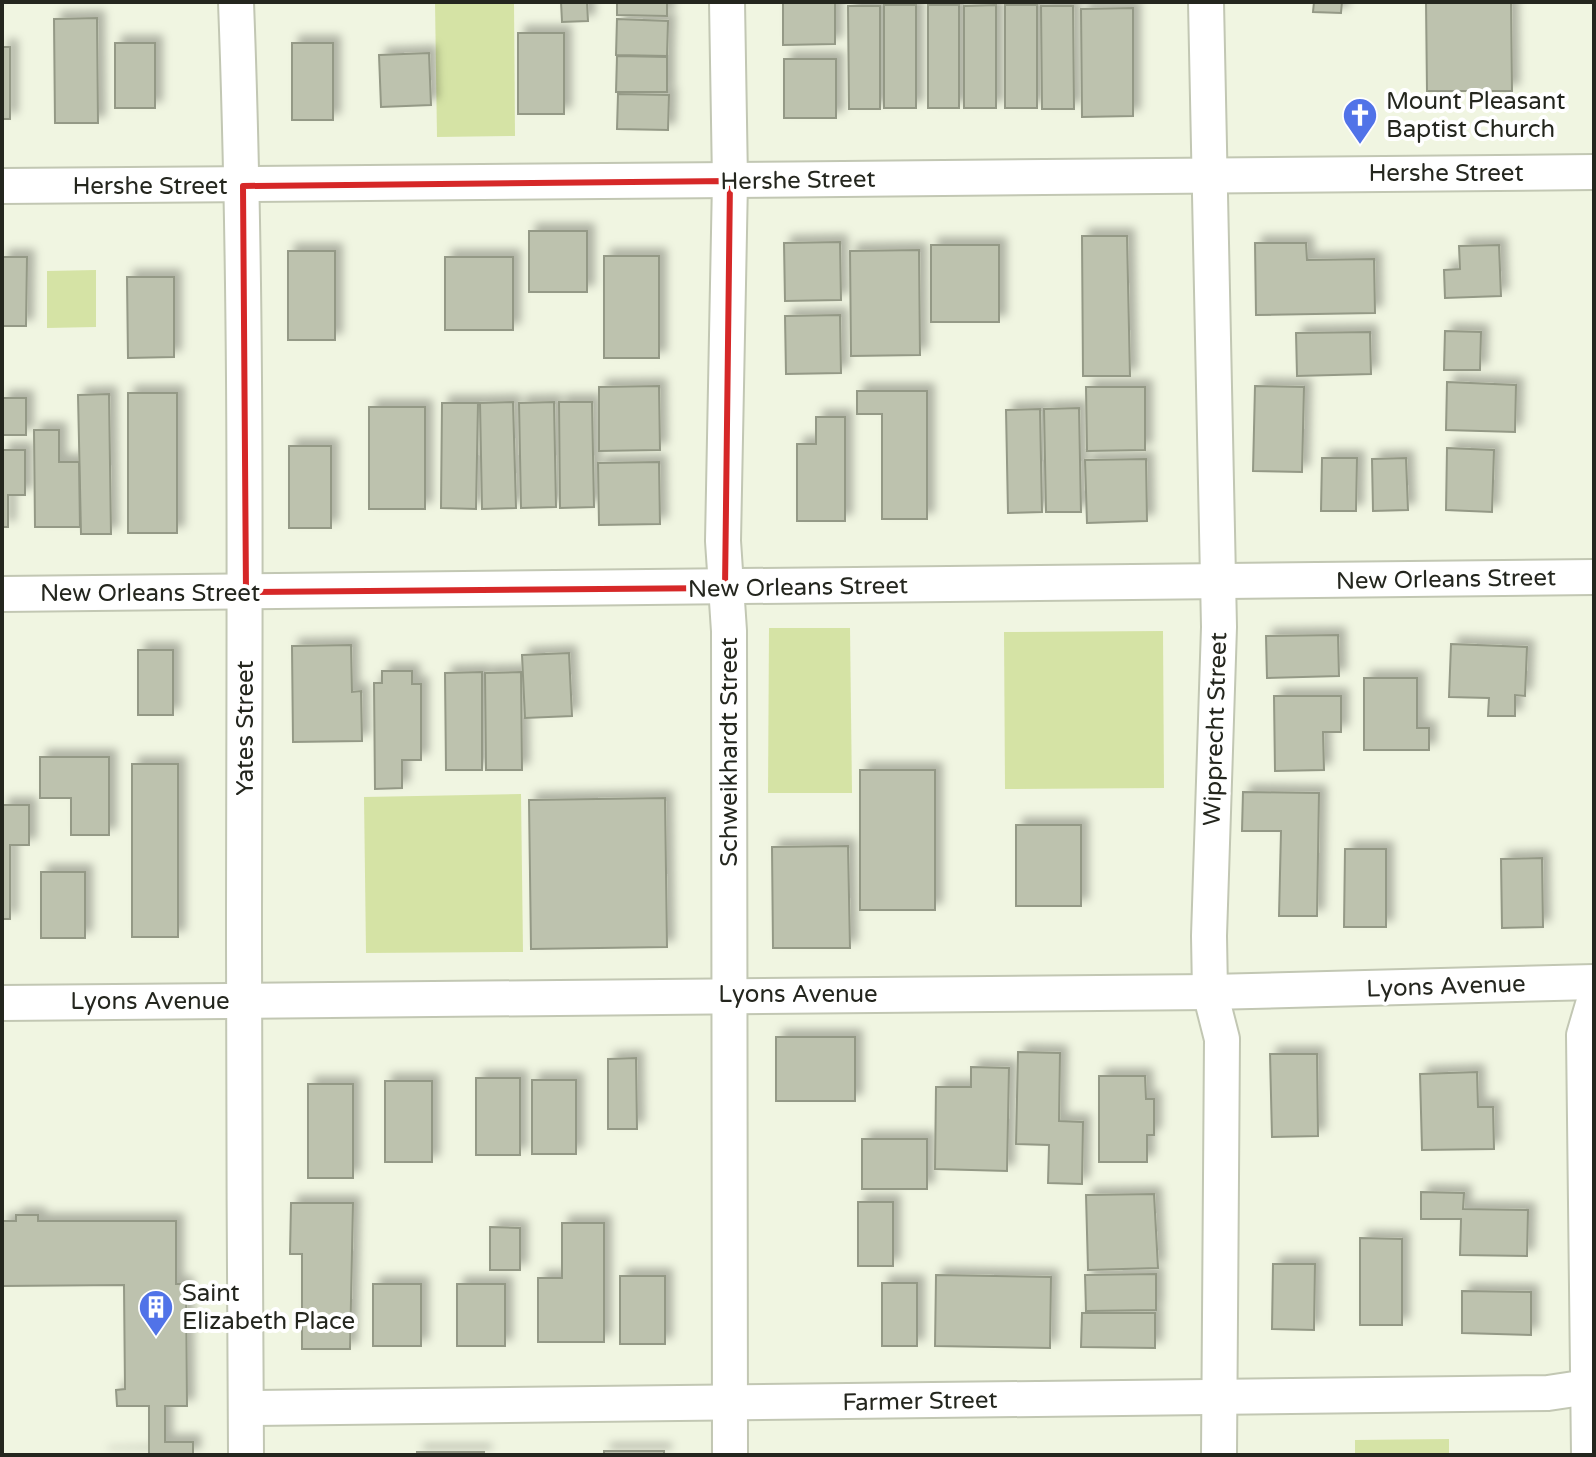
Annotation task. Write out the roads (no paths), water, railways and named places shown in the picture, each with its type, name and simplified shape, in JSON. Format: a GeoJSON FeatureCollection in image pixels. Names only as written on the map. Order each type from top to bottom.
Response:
{"type":"FeatureCollection","features":[{"type":"Feature","properties":{"kind":"street","name":"Yates Street"},"geometry":{"type":"LineString","coordinates":[[236,2],[243,186],[246,592],[246,1455]]}},
{"type":"Feature","properties":{"kind":"street","name":"Schweikhardt Street"},"geometry":{"type":"LineString","coordinates":[[727,2],[730,181],[723,541],[729,631],[730,1455]]}},
{"type":"Feature","properties":{"kind":"street","name":"Wipprecht Street"},"geometry":{"type":"LineString","coordinates":[[1206,2],[1218,581],[1209,936],[1210,992],[1222,1039],[1219,1455]]}},
{"type":"Feature","properties":{"kind":"street","name":"Hershe Street"},"geometry":{"type":"LineString","coordinates":[[2,186],[1594,172]]}},
{"type":"Feature","properties":{"kind":"street","name":"New Orleans Street"},"geometry":{"type":"LineString","coordinates":[[2,594],[1594,577]]}},
{"type":"Feature","properties":{"kind":"street","name":"Lyons Avenue"},"geometry":{"type":"LineString","coordinates":[[2,1003],[1210,992],[1594,982]]}},
{"type":"Feature","properties":{"kind":"street"},"geometry":{"type":"LineString","coordinates":[[1589,1455],[1591,1386],[1584,1035],[1594,1001]]}},
{"type":"Feature","properties":{"kind":"street","name":"Farmer Street"},"geometry":{"type":"LineString","coordinates":[[246,1408],[1548,1393],[1591,1386]]}},
{"type":"Feature","properties":{"kind":"place","name":"Mount Pleasant Baptist Church"},"geometry":{"type":"Point","coordinates":[1360,146]}},
{"type":"Feature","properties":{"kind":"place","name":"Saint Elizabeth Place"},"geometry":{"type":"Point","coordinates":[156,1338]}}]}
